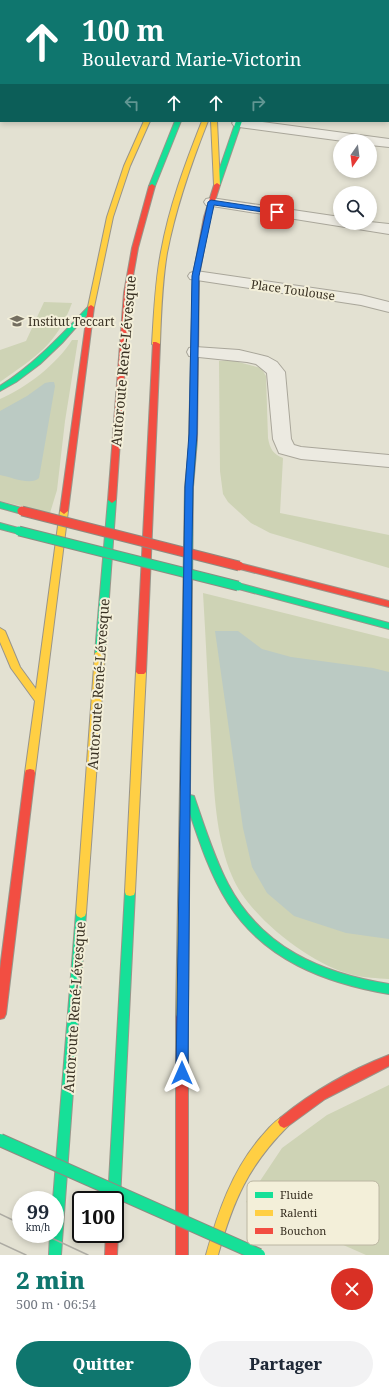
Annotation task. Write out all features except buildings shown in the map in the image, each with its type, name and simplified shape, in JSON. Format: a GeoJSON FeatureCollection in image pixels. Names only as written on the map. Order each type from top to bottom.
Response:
{"type":"FeatureCollection","features":[{"type":"Feature","properties":{"kind":"main road"},"geometry":{"type":"LineString","coordinates":[[0,1014],[38,699],[91,307],[110,216],[127,166],[147,122]]}},
{"type":"Feature","properties":{"kind":"main road","name":"Autoroute René-Lévesque"},"geometry":{"type":"LineString","coordinates":[[55,1255],[127,299],[134,250],[142,216],[159,164],[178,122]]}},
{"type":"Feature","properties":{"kind":"main road","name":"Autoroute René-Lévesque"},"geometry":{"type":"LineString","coordinates":[[114,1191],[135,805],[160,274],[172,213],[182,179],[205,122]]}},
{"type":"Feature","properties":{"kind":"main road"},"geometry":{"type":"LineString","coordinates":[[214,122],[217,185]]}},
{"type":"Feature","properties":{"kind":"main road"},"geometry":{"type":"LineString","coordinates":[[182,1255],[182,997],[189,487],[193,434],[196,276],[211,202],[239,122]]}},
{"type":"Feature","properties":{"kind":"main road"},"geometry":{"type":"LineString","coordinates":[[0,389],[22,377],[39,363],[91,307]]}},
{"type":"Feature","properties":{"kind":"main road"},"geometry":{"type":"LineString","coordinates":[[0,506],[389,604]]}},
{"type":"Feature","properties":{"kind":"main road"},"geometry":{"type":"LineString","coordinates":[[0,526],[389,626]]}},
{"type":"Feature","properties":{"kind":"main road"},"geometry":{"type":"LineString","coordinates":[[0,631],[16,668],[38,699]]}},
{"type":"Feature","properties":{"kind":"main road"},"geometry":{"type":"LineString","coordinates":[[185,786],[220,879],[236,906],[255,929],[281,951],[312,969],[342,981],[389,989]]}},
{"type":"Feature","properties":{"kind":"main road"},"geometry":{"type":"LineString","coordinates":[[212,1255],[222,1214],[232,1190],[250,1160],[268,1136],[288,1117],[310,1101],[342,1081],[389,1060]]}},
{"type":"Feature","properties":{"kind":"main road"},"geometry":{"type":"LineString","coordinates":[[0,1140],[259,1255]]}},
{"type":"Feature","properties":{"kind":"main road"},"geometry":{"type":"LineString","coordinates":[[111,1255],[112,1243]]}},
{"type":"Feature","properties":{"kind":"street"},"geometry":{"type":"LineString","coordinates":[[239,122],[389,143]]}},
{"type":"Feature","properties":{"kind":"street"},"geometry":{"type":"LineString","coordinates":[[211,202],[333,221]]}},
{"type":"Feature","properties":{"kind":"street"},"geometry":{"type":"LineString","coordinates":[[377,227],[389,229]]}},
{"type":"Feature","properties":{"kind":"street","name":"Place Toulouse"},"geometry":{"type":"LineString","coordinates":[[196,276],[342,297],[389,307]]}},
{"type":"Feature","properties":{"kind":"street"},"geometry":{"type":"LineString","coordinates":[[194,352],[216,352],[242,356],[262,362],[275,369],[282,439],[286,449],[389,462]]}},
{"type":"Feature","properties":{"kind":"green space"},"geometry":{"type":"Polygon","coordinates":[[[44,302],[72,303],[59,330],[43,349],[0,382],[0,350],[26,341],[44,302]]]}},
{"type":"Feature","properties":{"kind":"green space"},"geometry":{"type":"Polygon","coordinates":[[[72,340],[78,340],[65,421],[57,490],[50,513],[0,501],[0,399],[20,389],[40,374],[58,358],[72,340]]]}},
{"type":"Feature","properties":{"kind":"green space"},"geometry":{"type":"Polygon","coordinates":[[[231,360],[261,368],[266,376],[268,438],[272,451],[283,458],[280,513],[389,535],[389,568],[270,533],[251,523],[228,502],[223,494],[220,471],[219,361],[231,360]]]}},
{"type":"Feature","properties":{"kind":"green space"},"geometry":{"type":"Polygon","coordinates":[[[203,593],[389,639],[389,979],[353,975],[336,970],[300,950],[266,922],[252,907],[240,891],[232,876],[222,843],[216,808],[203,593]]]}},
{"type":"Feature","properties":{"kind":"green space"},"geometry":{"type":"Polygon","coordinates":[[[389,1085],[389,1255],[366,1255],[343,1245],[379,1245],[379,1181],[260,1181],[282,1148],[327,1115],[389,1085]]]}},
{"type":"Feature","properties":{"kind":"shaded area"},"geometry":{"type":"Polygon","coordinates":[[[54,382],[55,386],[39,478],[26,481],[0,475],[0,411],[27,396],[45,383],[54,382]]]}},
{"type":"Feature","properties":{"kind":"shaded area"},"geometry":{"type":"Polygon","coordinates":[[[215,631],[238,631],[262,649],[291,657],[373,668],[389,672],[389,939],[346,933],[294,916],[267,893],[252,867],[243,828],[215,631]]]}},
{"type":"Feature","properties":{"kind":"tram line"},"geometry":{"type":"LineString","coordinates":[[0,1214],[12,1220]]}},
{"type":"Feature","properties":{"kind":"tram line"},"geometry":{"type":"LineString","coordinates":[[0,1243],[26,1255]]}},
{"type":"Feature","properties":{"kind":"tram line"},"geometry":{"type":"LineString","coordinates":[[62,1243],[88,1255]]}},
{"type":"Feature","properties":{"kind":"traffic: fast"},"geometry":{"type":"LineString","coordinates":[[152,186],[178,122]]}},
{"type":"Feature","properties":{"kind":"traffic: fast"},"geometry":{"type":"LineString","coordinates":[[217,185],[239,122]]}},
{"type":"Feature","properties":{"kind":"traffic: fast"},"geometry":{"type":"LineString","coordinates":[[0,389],[26,372],[38,362],[60,341],[91,307]]}},
{"type":"Feature","properties":{"kind":"traffic: fast"},"geometry":{"type":"LineString","coordinates":[[185,786],[189,487],[193,440]]}},
{"type":"Feature","properties":{"kind":"traffic: fast"},"geometry":{"type":"LineString","coordinates":[[100,653],[112,500]]}},
{"type":"Feature","properties":{"kind":"traffic: fast"},"geometry":{"type":"LineString","coordinates":[[0,505],[22,511]]}},
{"type":"Feature","properties":{"kind":"traffic: fast"},"geometry":{"type":"LineString","coordinates":[[0,526],[19,531]]}},
{"type":"Feature","properties":{"kind":"traffic: fast"},"geometry":{"type":"LineString","coordinates":[[19,531],[238,586]]}},
{"type":"Feature","properties":{"kind":"traffic: fast"},"geometry":{"type":"LineString","coordinates":[[238,586],[389,626]]}},
{"type":"Feature","properties":{"kind":"traffic: fast"},"geometry":{"type":"LineString","coordinates":[[190,799],[208,851],[225,888],[246,920],[262,936],[280,951],[321,972],[343,980],[389,989]]}},
{"type":"Feature","properties":{"kind":"traffic: fast"},"geometry":{"type":"LineString","coordinates":[[114,1191],[130,892]]}},
{"type":"Feature","properties":{"kind":"traffic: fast"},"geometry":{"type":"LineString","coordinates":[[55,1255],[81,913]]}},
{"type":"Feature","properties":{"kind":"traffic: fast"},"geometry":{"type":"LineString","coordinates":[[0,1140],[259,1255]]}},
{"type":"Feature","properties":{"kind":"traffic: slow"},"geometry":{"type":"LineString","coordinates":[[91,307],[110,217],[127,166],[147,122]]}},
{"type":"Feature","properties":{"kind":"traffic: slow"},"geometry":{"type":"LineString","coordinates":[[156,344],[164,253],[182,186],[205,122]]}},
{"type":"Feature","properties":{"kind":"traffic: slow"},"geometry":{"type":"LineString","coordinates":[[214,122],[217,185]]}},
{"type":"Feature","properties":{"kind":"traffic: slow"},"geometry":{"type":"LineString","coordinates":[[30,773],[64,511]]}},
{"type":"Feature","properties":{"kind":"traffic: slow"},"geometry":{"type":"LineString","coordinates":[[0,631],[16,668],[38,699]]}},
{"type":"Feature","properties":{"kind":"traffic: slow"},"geometry":{"type":"LineString","coordinates":[[81,913],[100,653]]}},
{"type":"Feature","properties":{"kind":"traffic: slow"},"geometry":{"type":"LineString","coordinates":[[130,892],[141,672]]}},
{"type":"Feature","properties":{"kind":"traffic: slow"},"geometry":{"type":"LineString","coordinates":[[182,1017],[185,786]]}},
{"type":"Feature","properties":{"kind":"traffic: slow"},"geometry":{"type":"LineString","coordinates":[[212,1255],[223,1217],[246,1167],[269,1136],[284,1122]]}},
{"type":"Feature","properties":{"kind":"traffic: jam"},"geometry":{"type":"LineString","coordinates":[[193,440],[196,276],[207,217],[217,185]]}},
{"type":"Feature","properties":{"kind":"traffic: jam"},"geometry":{"type":"LineString","coordinates":[[112,500],[127,293],[135,248],[152,186]]}},
{"type":"Feature","properties":{"kind":"traffic: jam"},"geometry":{"type":"LineString","coordinates":[[64,511],[91,307]]}},
{"type":"Feature","properties":{"kind":"traffic: jam"},"geometry":{"type":"LineString","coordinates":[[141,672],[156,344]]}},
{"type":"Feature","properties":{"kind":"traffic: jam"},"geometry":{"type":"LineString","coordinates":[[22,511],[239,566]]}},
{"type":"Feature","properties":{"kind":"traffic: jam"},"geometry":{"type":"LineString","coordinates":[[239,566],[389,604]]}},
{"type":"Feature","properties":{"kind":"traffic: jam"},"geometry":{"type":"LineString","coordinates":[[0,1014],[30,773]]}},
{"type":"Feature","properties":{"kind":"traffic: jam"},"geometry":{"type":"LineString","coordinates":[[182,1017],[182,1255]]}},
{"type":"Feature","properties":{"kind":"traffic: jam"},"geometry":{"type":"LineString","coordinates":[[284,1122],[308,1103],[321,1095],[389,1060]]}},
{"type":"Feature","properties":{"kind":"traffic: jam"},"geometry":{"type":"LineString","coordinates":[[111,1255],[112,1243]]}},
{"type":"Feature","properties":{"kind":"place","name":"Institut Teccart"},"geometry":{"type":"Point","coordinates":[17,321]}},
{"type":"Feature","properties":{"kind":"route"},"geometry":{"type":"LineString","coordinates":[[182,1073],[189,487],[193,434],[196,276],[211,202],[277,212]]}}]}
